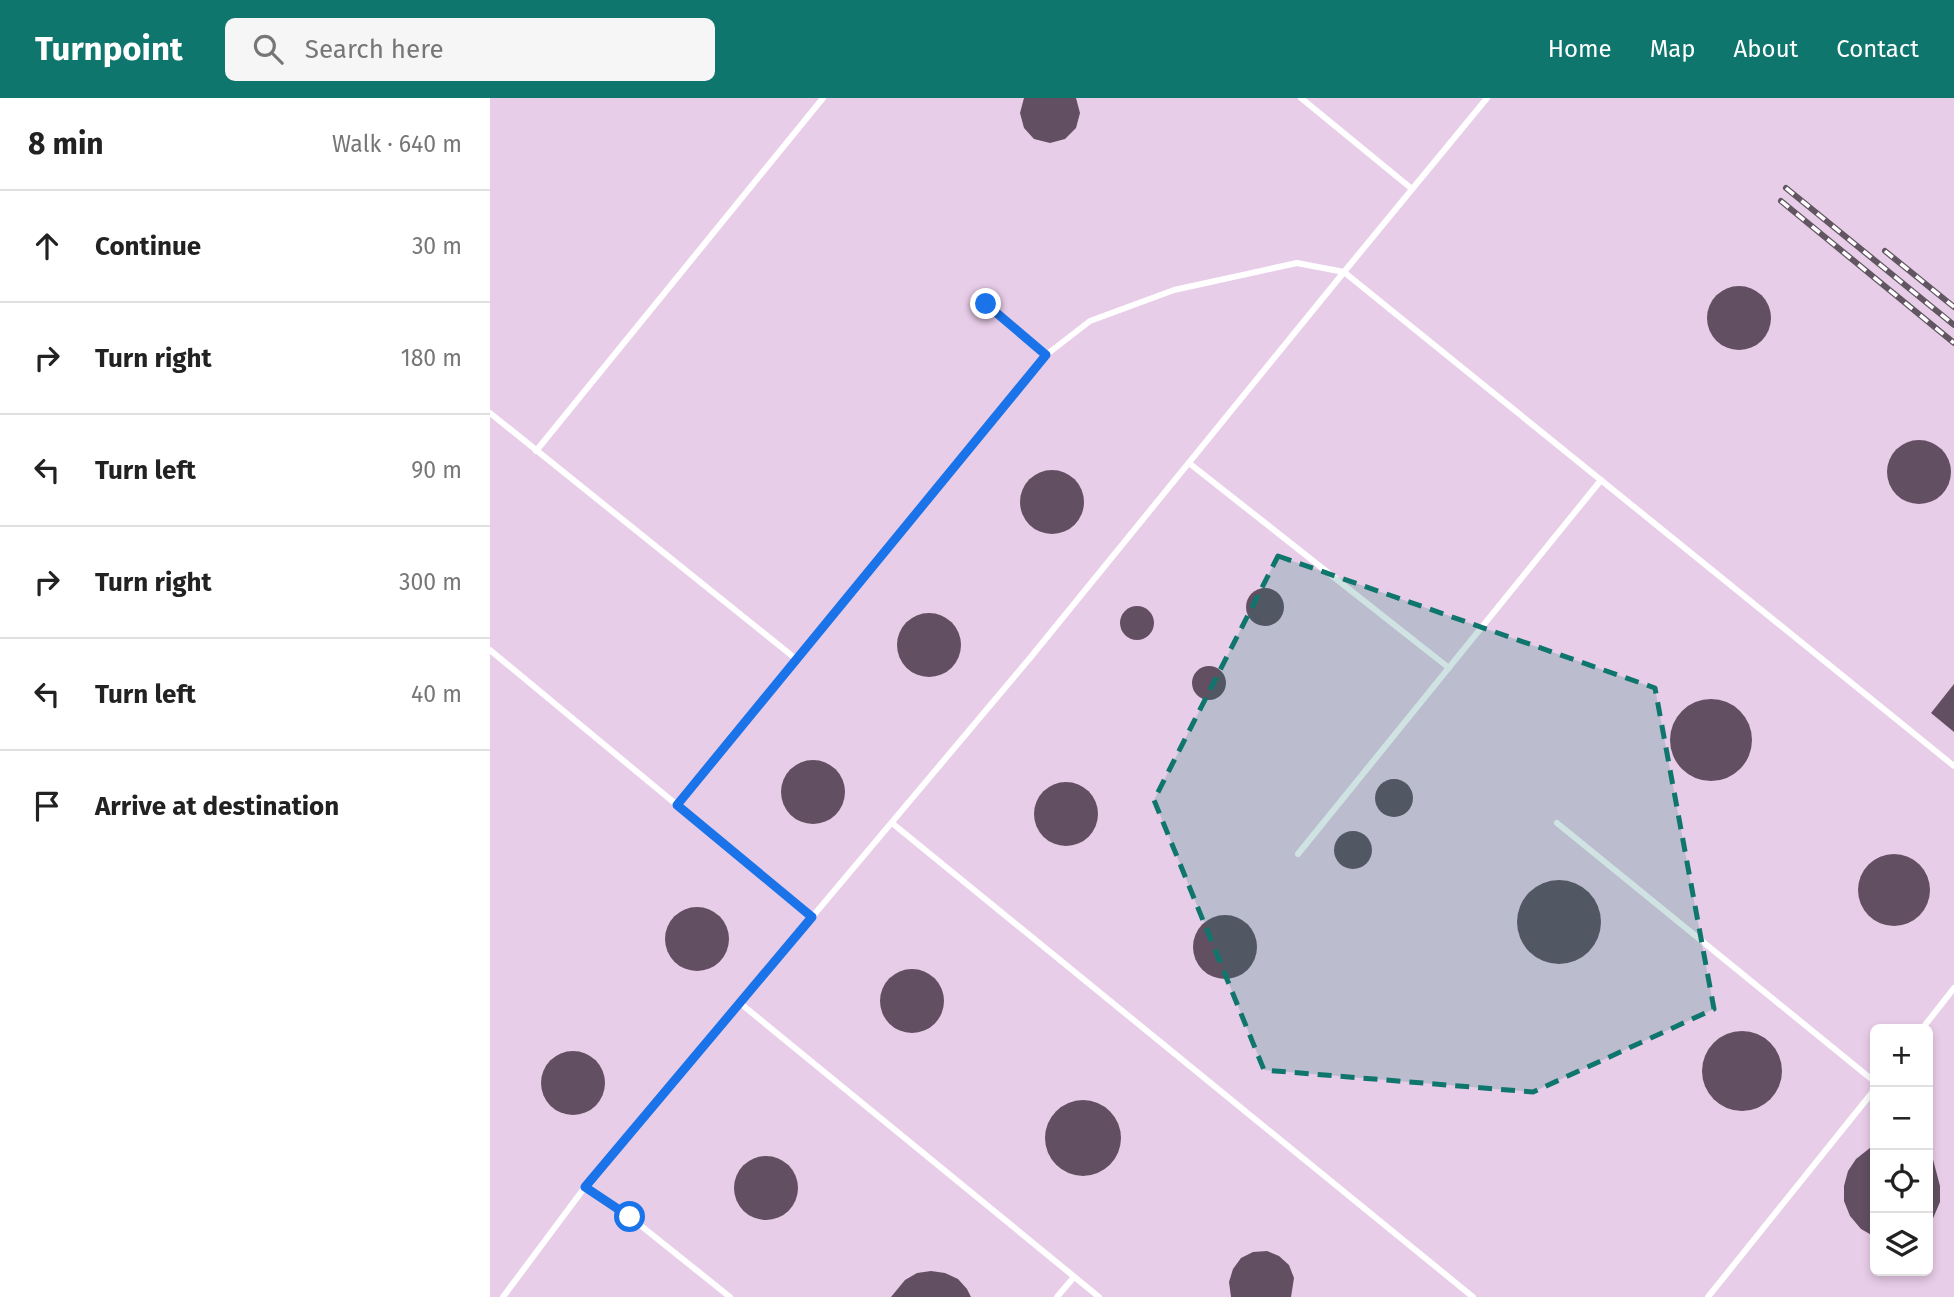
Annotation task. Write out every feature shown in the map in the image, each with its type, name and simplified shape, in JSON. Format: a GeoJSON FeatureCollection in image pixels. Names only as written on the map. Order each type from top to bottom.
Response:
{"type":"FeatureCollection","features":[{"type":"Feature","properties":{"kind":"lane"},"geometry":{"type":"LineString","coordinates":[[536,451],[823,98]]}},
{"type":"Feature","properties":{"kind":"lane"},"geometry":{"type":"LineString","coordinates":[[1301,98],[1412,189]]}},
{"type":"Feature","properties":{"kind":"lane"},"geometry":{"type":"LineString","coordinates":[[503,1297],[585,1187],[1030,658],[1487,98]]}},
{"type":"Feature","properties":{"kind":"lane"},"geometry":{"type":"LineString","coordinates":[[677,805],[1046,355],[1090,321],[1174,290],[1297,263],[1344,272],[1954,766]]}},
{"type":"Feature","properties":{"kind":"lane"},"geometry":{"type":"LineString","coordinates":[[986,304],[1046,355]]}},
{"type":"Feature","properties":{"kind":"lane"},"geometry":{"type":"LineString","coordinates":[[490,413],[796,659]]}},
{"type":"Feature","properties":{"kind":"lane"},"geometry":{"type":"LineString","coordinates":[[1189,463],[1448,668]]}},
{"type":"Feature","properties":{"kind":"lane"},"geometry":{"type":"LineString","coordinates":[[1298,854],[1601,480]]}},
{"type":"Feature","properties":{"kind":"lane"},"geometry":{"type":"LineString","coordinates":[[490,650],[812,917]]}},
{"type":"Feature","properties":{"kind":"lane"},"geometry":{"type":"LineString","coordinates":[[891,823],[1473,1297]]}},
{"type":"Feature","properties":{"kind":"lane"},"geometry":{"type":"LineString","coordinates":[[1557,823],[1870,1079]]}},
{"type":"Feature","properties":{"kind":"lane"},"geometry":{"type":"LineString","coordinates":[[1926,1024],[1954,988]]}},
{"type":"Feature","properties":{"kind":"lane"},"geometry":{"type":"LineString","coordinates":[[740,1003],[1099,1297]]}},
{"type":"Feature","properties":{"kind":"lane"},"geometry":{"type":"LineString","coordinates":[[1708,1297],[1870,1095]]}},
{"type":"Feature","properties":{"kind":"lane"},"geometry":{"type":"LineString","coordinates":[[585,1187],[630,1217],[730,1297]]}},
{"type":"Feature","properties":{"kind":"lane"},"geometry":{"type":"LineString","coordinates":[[1057,1297],[1074,1277]]}},
{"type":"Feature","properties":{"kind":"highlighted area"},"geometry":{"type":"Polygon","coordinates":[[[1278,556],[1655,688],[1714,1009],[1533,1092],[1264,1070],[1154,800],[1278,556]]]}},
{"type":"Feature","properties":{"kind":"shaded area"},"geometry":{"type":"Polygon","coordinates":[[[490,98],[1954,98],[1954,1297],[490,1297],[490,98]]]}},
{"type":"Feature","properties":{"kind":"building"},"geometry":{"type":"Polygon","coordinates":[[[1024,98],[1076,98],[1080,113],[1076,128],[1065,139],[1050,143],[1034,139],[1024,128],[1020,113],[1024,98]]]}},
{"type":"Feature","properties":{"kind":"building"},"geometry":{"type":"Polygon","coordinates":[[[1733,286],[1745,286],[1762,295],[1769,306],[1769,330],[1762,341],[1745,350],[1733,350],[1721,345],[1712,336],[1707,324],[1707,312],[1712,300],[1721,291],[1733,286]]]}},
{"type":"Feature","properties":{"kind":"building"},"geometry":{"type":"Polygon","coordinates":[[[1913,440],[1925,440],[1942,449],[1949,460],[1949,484],[1942,495],[1925,504],[1913,504],[1901,499],[1892,490],[1887,478],[1887,466],[1892,454],[1901,445],[1913,440]]]}},
{"type":"Feature","properties":{"kind":"building"},"geometry":{"type":"Polygon","coordinates":[[[1046,470],[1058,470],[1075,479],[1082,490],[1082,514],[1075,525],[1058,534],[1046,534],[1034,529],[1025,520],[1020,508],[1020,496],[1025,484],[1034,475],[1046,470]]]}},
{"type":"Feature","properties":{"kind":"building"},"geometry":{"type":"Polygon","coordinates":[[[1265,588],[1278,594],[1284,607],[1278,620],[1265,626],[1252,620],[1246,607],[1252,594],[1265,588]]]}},
{"type":"Feature","properties":{"kind":"building"},"geometry":{"type":"Polygon","coordinates":[[[1137,606],[1149,611],[1154,623],[1149,635],[1137,640],[1125,635],[1120,623],[1125,611],[1137,606]]]}},
{"type":"Feature","properties":{"kind":"building"},"geometry":{"type":"Polygon","coordinates":[[[923,613],[935,613],[952,622],[959,633],[959,657],[952,668],[935,677],[923,677],[911,672],[902,663],[897,651],[897,639],[902,627],[911,618],[923,613]]]}},
{"type":"Feature","properties":{"kind":"building"},"geometry":{"type":"Polygon","coordinates":[[[1209,666],[1221,671],[1226,683],[1221,695],[1209,700],[1197,695],[1192,683],[1197,671],[1209,666]]]}},
{"type":"Feature","properties":{"kind":"building"},"geometry":{"type":"Polygon","coordinates":[[[1954,684],[1954,732],[1931,713],[1954,684]]]}},
{"type":"Feature","properties":{"kind":"building"},"geometry":{"type":"Polygon","coordinates":[[[1711,699],[1727,702],[1740,711],[1749,724],[1752,740],[1749,756],[1740,769],[1727,778],[1711,781],[1695,778],[1682,769],[1673,756],[1670,740],[1673,724],[1682,711],[1695,702],[1711,699]]]}},
{"type":"Feature","properties":{"kind":"building"},"geometry":{"type":"Polygon","coordinates":[[[807,760],[819,760],[836,769],[843,780],[843,804],[836,815],[819,824],[807,824],[795,819],[786,810],[781,798],[781,786],[786,774],[795,765],[807,760]]]}},
{"type":"Feature","properties":{"kind":"building"},"geometry":{"type":"Polygon","coordinates":[[[1394,779],[1408,784],[1413,798],[1408,812],[1394,817],[1380,812],[1375,798],[1380,784],[1394,779]]]}},
{"type":"Feature","properties":{"kind":"building"},"geometry":{"type":"Polygon","coordinates":[[[1060,782],[1072,782],[1089,791],[1096,802],[1096,826],[1089,837],[1072,846],[1060,846],[1048,841],[1039,832],[1034,820],[1034,808],[1039,796],[1048,787],[1060,782]]]}},
{"type":"Feature","properties":{"kind":"building"},"geometry":{"type":"Polygon","coordinates":[[[1353,831],[1366,837],[1372,850],[1366,863],[1353,869],[1340,863],[1334,850],[1340,837],[1353,831]]]}},
{"type":"Feature","properties":{"kind":"building"},"geometry":{"type":"Polygon","coordinates":[[[1894,854],[1914,860],[1924,870],[1930,890],[1924,910],[1914,920],[1894,926],[1874,920],[1864,910],[1858,890],[1864,870],[1874,860],[1894,854]]]}},
{"type":"Feature","properties":{"kind":"building"},"geometry":{"type":"Polygon","coordinates":[[[1551,880],[1567,880],[1583,887],[1594,898],[1601,914],[1598,938],[1589,952],[1567,964],[1551,964],[1535,957],[1524,946],[1517,930],[1517,914],[1524,898],[1535,887],[1551,880]]]}},
{"type":"Feature","properties":{"kind":"building"},"geometry":{"type":"Polygon","coordinates":[[[691,907],[703,907],[720,916],[727,927],[727,951],[720,962],[703,971],[691,971],[679,966],[670,957],[665,945],[665,933],[670,921],[679,912],[691,907]]]}},
{"type":"Feature","properties":{"kind":"building"},"geometry":{"type":"Polygon","coordinates":[[[1219,915],[1231,915],[1248,924],[1255,935],[1255,959],[1248,970],[1231,979],[1219,979],[1207,974],[1198,965],[1193,953],[1193,941],[1198,929],[1207,920],[1219,915]]]}},
{"type":"Feature","properties":{"kind":"building"},"geometry":{"type":"Polygon","coordinates":[[[906,969],[918,969],[935,978],[942,989],[942,1013],[935,1024],[918,1033],[906,1033],[894,1028],[885,1019],[880,1007],[880,995],[885,983],[894,974],[906,969]]]}},
{"type":"Feature","properties":{"kind":"building"},"geometry":{"type":"Polygon","coordinates":[[[1742,1031],[1757,1034],[1770,1043],[1779,1056],[1782,1071],[1779,1086],[1770,1099],[1757,1108],[1742,1111],[1727,1108],[1714,1099],[1705,1086],[1702,1071],[1705,1056],[1714,1043],[1727,1034],[1742,1031]]]}},
{"type":"Feature","properties":{"kind":"building"},"geometry":{"type":"Polygon","coordinates":[[[567,1051],[579,1051],[596,1060],[603,1071],[603,1095],[596,1106],[579,1115],[567,1115],[555,1110],[546,1101],[541,1089],[541,1077],[546,1065],[555,1056],[567,1051]]]}},
{"type":"Feature","properties":{"kind":"building"},"geometry":{"type":"Polygon","coordinates":[[[1076,1100],[1090,1100],[1104,1106],[1115,1117],[1121,1138],[1118,1153],[1110,1165],[1090,1176],[1076,1176],[1062,1170],[1051,1159],[1045,1145],[1045,1131],[1051,1117],[1062,1106],[1076,1100]]]}},
{"type":"Feature","properties":{"kind":"building"},"geometry":{"type":"Polygon","coordinates":[[[1870,1148],[1870,1234],[1861,1229],[1850,1216],[1844,1201],[1848,1171],[1856,1159],[1870,1148]]]}},
{"type":"Feature","properties":{"kind":"building"},"geometry":{"type":"Polygon","coordinates":[[[760,1156],[772,1156],[789,1165],[796,1176],[796,1200],[789,1211],[772,1220],[760,1220],[748,1215],[739,1206],[734,1194],[734,1182],[739,1170],[748,1161],[760,1156]]]}},
{"type":"Feature","properties":{"kind":"building"},"geometry":{"type":"Polygon","coordinates":[[[1933,1160],[1940,1186],[1940,1202],[1933,1218],[1933,1160]]]}},
{"type":"Feature","properties":{"kind":"building"},"geometry":{"type":"Polygon","coordinates":[[[1267,1251],[1279,1256],[1289,1265],[1294,1278],[1291,1297],[1231,1297],[1229,1282],[1233,1269],[1241,1258],[1253,1252],[1267,1251]]]}},
{"type":"Feature","properties":{"kind":"building"},"geometry":{"type":"Polygon","coordinates":[[[931,1271],[958,1279],[971,1297],[891,1297],[905,1280],[917,1273],[931,1271]]]}},
{"type":"Feature","properties":{"kind":"railway"},"geometry":{"type":"LineString","coordinates":[[1786,188],[1954,325]]}},
{"type":"Feature","properties":{"kind":"railway"},"geometry":{"type":"LineString","coordinates":[[1781,201],[1954,343]]}},
{"type":"Feature","properties":{"kind":"railway"},"geometry":{"type":"LineString","coordinates":[[1885,251],[1954,307]]}},
{"type":"Feature","properties":{"kind":"route"},"geometry":{"type":"LineString","coordinates":[[630,1217],[585,1187],[812,917],[677,805],[1046,355],[986,304]]}}]}
